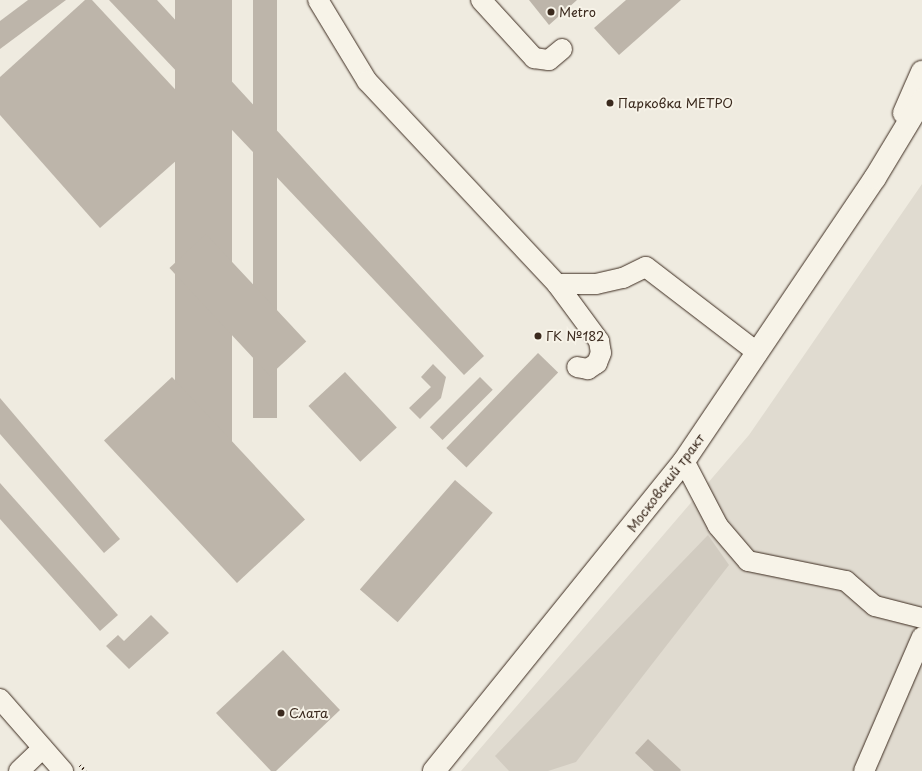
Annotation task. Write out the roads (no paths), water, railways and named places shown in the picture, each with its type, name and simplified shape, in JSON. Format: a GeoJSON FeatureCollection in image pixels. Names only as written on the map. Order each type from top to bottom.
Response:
{"type":"FeatureCollection","features":[{"type":"Feature","properties":{"kind":"main road"},"geometry":{"type":"LineString","coordinates":[[876,178],[922,72]]}},
{"type":"Feature","properties":{"kind":"main road"},"geometry":{"type":"LineString","coordinates":[[876,178],[922,100]]}},
{"type":"Feature","properties":{"kind":"main road","name":"Московский тракт"},"geometry":{"type":"LineString","coordinates":[[434,771],[684,462],[876,178]]}},
{"type":"Feature","properties":{"kind":"street"},"geometry":{"type":"LineString","coordinates":[[318,0],[367,81],[557,284],[599,341],[601,353],[597,362],[588,368],[577,366]]}},
{"type":"Feature","properties":{"kind":"street"},"geometry":{"type":"LineString","coordinates":[[481,0],[534,58],[549,60],[562,49]]}},
{"type":"Feature","properties":{"kind":"street"},"geometry":{"type":"LineString","coordinates":[[557,284],[571,286],[602,283],[646,267],[758,353]]}},
{"type":"Feature","properties":{"kind":"street"},"geometry":{"type":"LineString","coordinates":[[684,462],[718,526],[748,561],[846,581],[875,606],[922,618]]}},
{"type":"Feature","properties":{"kind":"street"},"geometry":{"type":"LineString","coordinates":[[864,771],[922,637]]}},
{"type":"Feature","properties":{"kind":"street"},"geometry":{"type":"LineString","coordinates":[[0,699],[43,748],[71,768]]}},
{"type":"Feature","properties":{"kind":"street"},"geometry":{"type":"LineString","coordinates":[[18,771],[43,748]]}},
{"type":"Feature","properties":{"kind":"place","name":"Metro"},"geometry":{"type":"Point","coordinates":[551,12]}},
{"type":"Feature","properties":{"kind":"place","name":"Парковка МЕТРО"},"geometry":{"type":"Point","coordinates":[610,103]}},
{"type":"Feature","properties":{"kind":"place","name":"ГК №182"},"geometry":{"type":"Point","coordinates":[538,336]}},
{"type":"Feature","properties":{"kind":"place","name":"Слата"},"geometry":{"type":"Point","coordinates":[281,713]}}]}
